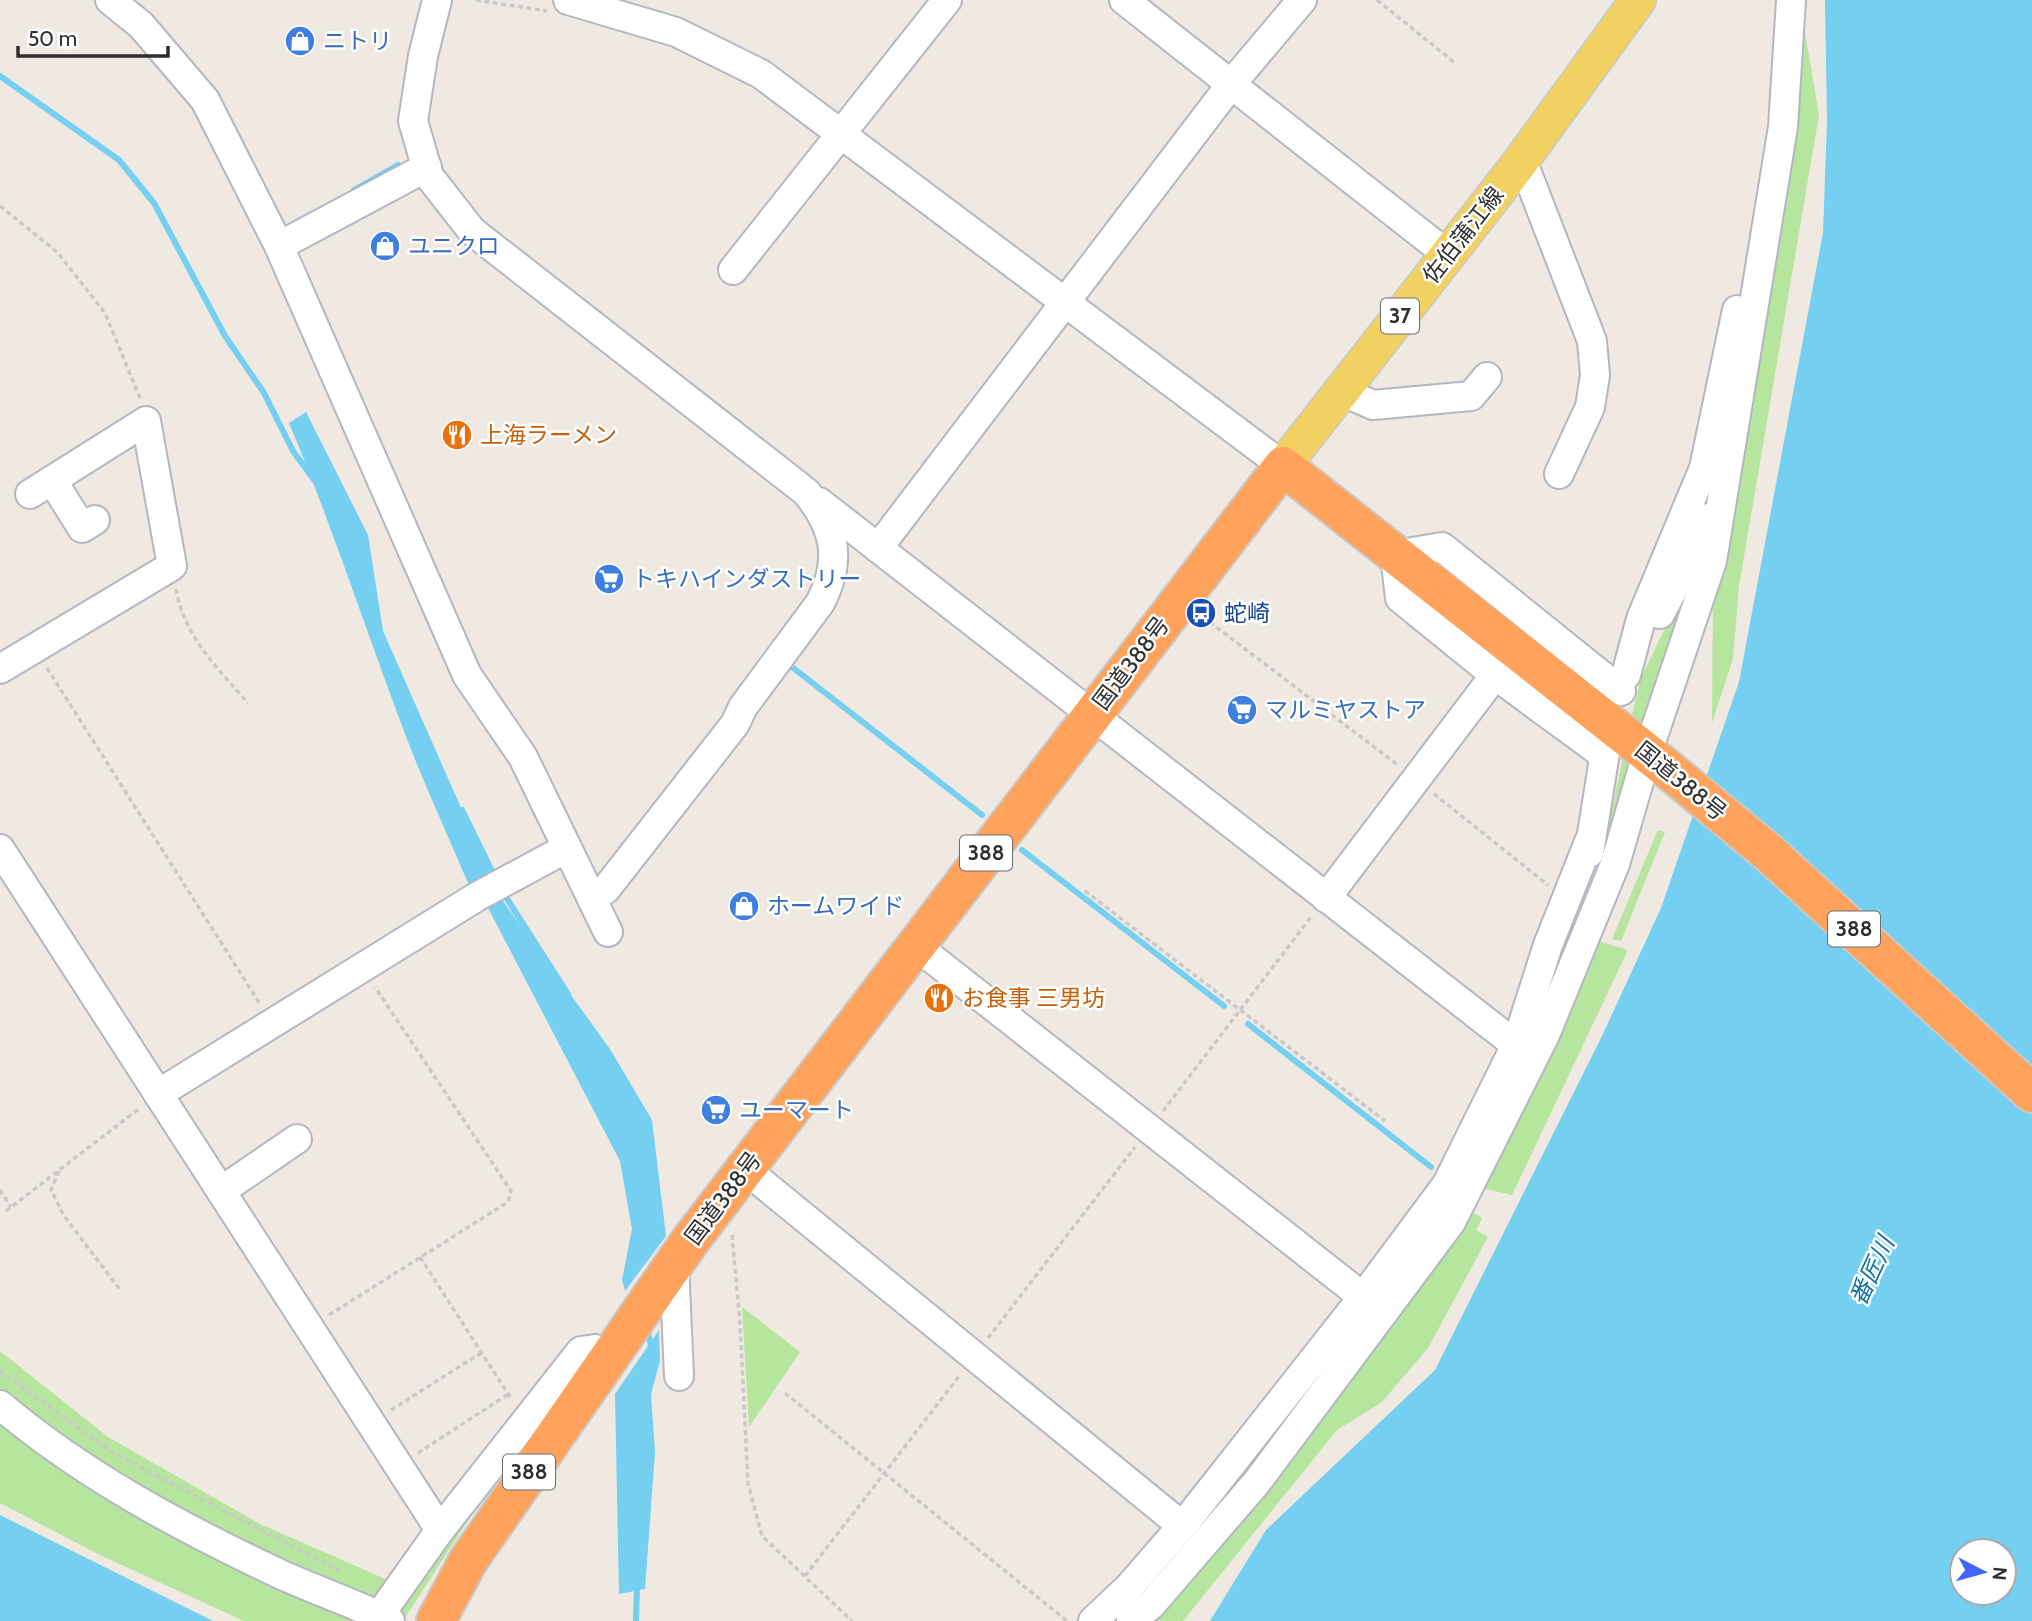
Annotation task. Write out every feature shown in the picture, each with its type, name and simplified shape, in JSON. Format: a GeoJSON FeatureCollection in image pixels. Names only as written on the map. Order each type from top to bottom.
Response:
{"type":"FeatureCollection","features":[{"type":"Feature","properties":{"kind":"highway","name":"国道388号"},"geometry":{"type":"LineString","coordinates":[[436,1621],[468,1561],[665,1275],[1283,466],[1659,762],[1807,888],[2032,1093]]}},
{"type":"Feature","properties":{"kind":"main road","name":"佐伯蒲江線"},"geometry":{"type":"LineString","coordinates":[[1283,466],[1522,160],[1638,0]]}},
{"type":"Feature","properties":{"kind":"street"},"geometry":{"type":"LineString","coordinates":[[110,0],[144,12],[205,100],[279,246],[467,675],[523,757],[608,932]]}},
{"type":"Feature","properties":{"kind":"street"},"geometry":{"type":"LineString","coordinates":[[437,0],[423,56],[413,121],[429,176],[472,230],[1090,716],[1516,1045]]}},
{"type":"Feature","properties":{"kind":"street"},"geometry":{"type":"LineString","coordinates":[[733,270],[947,0]]}},
{"type":"Feature","properties":{"kind":"street"},"geometry":{"type":"LineString","coordinates":[[1124,0],[1448,255]]}},
{"type":"Feature","properties":{"kind":"street"},"geometry":{"type":"LineString","coordinates":[[878,548],[1232,83],[1302,0]]}},
{"type":"Feature","properties":{"kind":"street"},"geometry":{"type":"LineString","coordinates":[[1621,690],[1641,619],[1706,455],[1747,261],[1772,93],[1771,0]]}},
{"type":"Feature","properties":{"kind":"street"},"geometry":{"type":"LineString","coordinates":[[1131,1621],[1151,1605],[1257,1482],[1451,1222],[1545,1035],[1659,762],[1712,561],[1783,127],[1791,0]]}},
{"type":"Feature","properties":{"kind":"street"},"geometry":{"type":"LineString","coordinates":[[563,6],[645,21],[703,43],[761,74],[1283,466]]}},
{"type":"Feature","properties":{"kind":"street"},"geometry":{"type":"LineString","coordinates":[[1522,160],[1592,341],[1595,375],[1590,407],[1559,474]]}},
{"type":"Feature","properties":{"kind":"street"},"geometry":{"type":"LineString","coordinates":[[279,246],[427,167]]}},
{"type":"Feature","properties":{"kind":"street"},"geometry":{"type":"LineString","coordinates":[[1341,391],[1373,405],[1471,396],[1487,377]]}},
{"type":"Feature","properties":{"kind":"street"},"geometry":{"type":"LineString","coordinates":[[0,669],[172,566],[146,421],[41,487],[82,528],[95,520]]}},
{"type":"Feature","properties":{"kind":"street"},"geometry":{"type":"LineString","coordinates":[[592,899],[614,879],[735,724],[743,708],[829,586],[833,569],[832,535],[821,510],[806,492]]}},
{"type":"Feature","properties":{"kind":"street"},"geometry":{"type":"LineString","coordinates":[[1621,690],[1723,493]]}},
{"type":"Feature","properties":{"kind":"street"},"geometry":{"type":"LineString","coordinates":[[1572,969],[1605,750],[1495,675],[1400,598],[1395,555],[1442,547],[1621,690]]}},
{"type":"Feature","properties":{"kind":"street"},"geometry":{"type":"LineString","coordinates":[[1326,898],[1495,675]]}},
{"type":"Feature","properties":{"kind":"street"},"geometry":{"type":"LineString","coordinates":[[1093,1621],[1130,1586],[1181,1525],[1363,1297],[1447,1184],[1516,1045],[1548,945],[1591,837]]}},
{"type":"Feature","properties":{"kind":"street"},"geometry":{"type":"LineString","coordinates":[[158,1094],[478,896],[567,848]]}},
{"type":"Feature","properties":{"kind":"street"},"geometry":{"type":"LineString","coordinates":[[0,849],[440,1530]]}},
{"type":"Feature","properties":{"kind":"street"},"geometry":{"type":"LineString","coordinates":[[915,945],[1363,1297]]}},
{"type":"Feature","properties":{"kind":"street"},"geometry":{"type":"LineString","coordinates":[[221,1191],[297,1139]]}},
{"type":"Feature","properties":{"kind":"street"},"geometry":{"type":"LineString","coordinates":[[736,1180],[972,1358],[1181,1525]]}},
{"type":"Feature","properties":{"kind":"street"},"geometry":{"type":"LineString","coordinates":[[665,1275],[678,1376]]}},
{"type":"Feature","properties":{"kind":"street"},"geometry":{"type":"LineString","coordinates":[[0,1405],[26,1427],[159,1514],[284,1575],[384,1618],[440,1530],[581,1351],[619,1340]]}},
{"type":"Feature","properties":{"kind":"path"},"geometry":{"type":"LineString","coordinates":[[477,0],[563,6]]}},
{"type":"Feature","properties":{"kind":"path"},"geometry":{"type":"LineString","coordinates":[[1377,0],[1455,63]]}},
{"type":"Feature","properties":{"kind":"path"},"geometry":{"type":"LineString","coordinates":[[0,206],[57,252],[105,313],[134,377],[146,421]]}},
{"type":"Feature","properties":{"kind":"path"},"geometry":{"type":"LineString","coordinates":[[172,566],[179,608],[201,650],[248,704]]}},
{"type":"Feature","properties":{"kind":"path"},"geometry":{"type":"LineString","coordinates":[[1198,613],[1416,779],[1550,887]]}},
{"type":"Feature","properties":{"kind":"path"},"geometry":{"type":"LineString","coordinates":[[35,649],[272,1023]]}},
{"type":"Feature","properties":{"kind":"path"},"geometry":{"type":"LineString","coordinates":[[1085,891],[1385,1121]]}},
{"type":"Feature","properties":{"kind":"path"},"geometry":{"type":"LineString","coordinates":[[805,1576],[1326,898]]}},
{"type":"Feature","properties":{"kind":"path"},"geometry":{"type":"LineString","coordinates":[[309,1327],[508,1202],[511,1191],[362,968]]}},
{"type":"Feature","properties":{"kind":"path"},"geometry":{"type":"LineString","coordinates":[[6,1211],[158,1094]]}},
{"type":"Feature","properties":{"kind":"path"},"geometry":{"type":"LineString","coordinates":[[60,1170],[51,1190],[64,1216],[121,1291]]}},
{"type":"Feature","properties":{"kind":"path"},"geometry":{"type":"LineString","coordinates":[[736,1180],[748,1483],[762,1536],[852,1621]]}},
{"type":"Feature","properties":{"kind":"path"},"geometry":{"type":"LineString","coordinates":[[0,1190],[11,1207]]}},
{"type":"Feature","properties":{"kind":"path"},"geometry":{"type":"LineString","coordinates":[[421,1257],[507,1395],[529,1416]]}},
{"type":"Feature","properties":{"kind":"path"},"geometry":{"type":"LineString","coordinates":[[371,1423],[481,1353]]}},
{"type":"Feature","properties":{"kind":"path"},"geometry":{"type":"LineString","coordinates":[[0,1371],[113,1453],[345,1574]]}},
{"type":"Feature","properties":{"kind":"path"},"geometry":{"type":"LineString","coordinates":[[785,1393],[1067,1621]]}},
{"type":"Feature","properties":{"kind":"path"},"geometry":{"type":"LineString","coordinates":[[398,1466],[507,1395]]}},
{"type":"Feature","properties":{"kind":"green space"},"geometry":{"type":"Polygon","coordinates":[[[1802,15],[1819,115],[1739,586],[1733,659],[1712,723],[1713,580],[1802,15]]]}},
{"type":"Feature","properties":{"kind":"green space"},"geometry":{"type":"Polygon","coordinates":[[[1707,541],[1654,715],[1641,723],[1632,714],[1641,678],[1707,541]]]}},
{"type":"Feature","properties":{"kind":"green space"},"geometry":{"type":"Polygon","coordinates":[[[1623,758],[1636,767],[1589,914],[1623,758]]]}},
{"type":"Feature","properties":{"kind":"green space"},"geometry":{"type":"Polygon","coordinates":[[[1658,830],[1665,832],[1621,941],[1612,939],[1658,830]]]}},
{"type":"Feature","properties":{"kind":"green space"},"geometry":{"type":"Polygon","coordinates":[[[1595,940],[1628,950],[1512,1195],[1481,1188],[1595,940]]]}},
{"type":"Feature","properties":{"kind":"green space"},"geometry":{"type":"Polygon","coordinates":[[[1467,1208],[1482,1218],[1476,1230],[1488,1237],[1428,1348],[1382,1402],[1337,1430],[1183,1621],[1143,1621],[1467,1208]]]}},
{"type":"Feature","properties":{"kind":"green space"},"geometry":{"type":"Polygon","coordinates":[[[742,1307],[800,1352],[749,1427],[742,1307]]]}},
{"type":"Feature","properties":{"kind":"green space"},"geometry":{"type":"Polygon","coordinates":[[[0,1351],[108,1437],[260,1524],[408,1589],[487,1491],[403,1621],[244,1621],[100,1555],[0,1503],[0,1351]]]}},
{"type":"Feature","properties":{"kind":"water","name":"番匠川"},"geometry":{"type":"Polygon","coordinates":[[[1825,0],[2032,0],[2032,1621],[1210,1621],[1266,1530],[1435,1370],[1602,1036],[1661,908],[1739,682],[1823,233],[1827,121],[1825,0]]]}},
{"type":"Feature","properties":{"kind":"water"},"geometry":{"type":"Polygon","coordinates":[[[306,412],[368,535],[383,631],[489,871],[490,880],[478,888],[468,883],[412,753],[320,500],[289,423],[306,412]]]}},
{"type":"Feature","properties":{"kind":"water"},"geometry":{"type":"Polygon","coordinates":[[[500,897],[610,1049],[652,1120],[666,1236],[625,1291],[622,1280],[632,1229],[620,1161],[487,906],[500,897]]]}},
{"type":"Feature","properties":{"kind":"water"},"geometry":{"type":"Polygon","coordinates":[[[659,1330],[660,1361],[651,1394],[655,1452],[645,1589],[619,1594],[615,1394],[659,1330]]]}},
{"type":"Feature","properties":{"kind":"water"},"geometry":{"type":"Polygon","coordinates":[[[0,1515],[213,1621],[0,1621],[0,1515]]]}},
{"type":"Feature","properties":{"kind":"waterway"},"geometry":{"type":"LineString","coordinates":[[0,76],[119,160],[154,203],[225,336],[264,393],[293,451],[315,481]]}},
{"type":"Feature","properties":{"kind":"waterway"},"geometry":{"type":"LineString","coordinates":[[354,190],[398,165]]}},
{"type":"Feature","properties":{"kind":"waterway"},"geometry":{"type":"LineString","coordinates":[[792,667],[982,815]]}},
{"type":"Feature","properties":{"kind":"waterway"},"geometry":{"type":"LineString","coordinates":[[462,810],[496,879]]}},
{"type":"Feature","properties":{"kind":"waterway"},"geometry":{"type":"LineString","coordinates":[[1022,850],[1224,1006]]}},
{"type":"Feature","properties":{"kind":"waterway"},"geometry":{"type":"LineString","coordinates":[[502,891],[568,994]]}},
{"type":"Feature","properties":{"kind":"waterway"},"geometry":{"type":"LineString","coordinates":[[1248,1024],[1431,1167]]}},
{"type":"Feature","properties":{"kind":"waterway"},"geometry":{"type":"LineString","coordinates":[[647,1327],[652,1351]]}},
{"type":"Feature","properties":{"kind":"waterway"},"geometry":{"type":"LineString","coordinates":[[636,1621],[637,1586]]}},
{"type":"Feature","properties":{"kind":"place","name":"ニトリ"},"geometry":{"type":"Point","coordinates":[300,41]}},
{"type":"Feature","properties":{"kind":"place","name":"ユニクロ"},"geometry":{"type":"Point","coordinates":[385,246]}},
{"type":"Feature","properties":{"kind":"place","name":"上海ラーメン"},"geometry":{"type":"Point","coordinates":[457,435]}},
{"type":"Feature","properties":{"kind":"place","name":"トキハインダストリー"},"geometry":{"type":"Point","coordinates":[609,579]}},
{"type":"Feature","properties":{"kind":"place","name":"蛇崎"},"geometry":{"type":"Point","coordinates":[1201,613]}},
{"type":"Feature","properties":{"kind":"place","name":"マルミヤストア"},"geometry":{"type":"Point","coordinates":[1242,710]}},
{"type":"Feature","properties":{"kind":"place","name":"ホームワイド"},"geometry":{"type":"Point","coordinates":[744,906]}},
{"type":"Feature","properties":{"kind":"place","name":"お食事 三男坊"},"geometry":{"type":"Point","coordinates":[939,998]}},
{"type":"Feature","properties":{"kind":"place","name":"ユーマート"},"geometry":{"type":"Point","coordinates":[716,1110]}}]}
